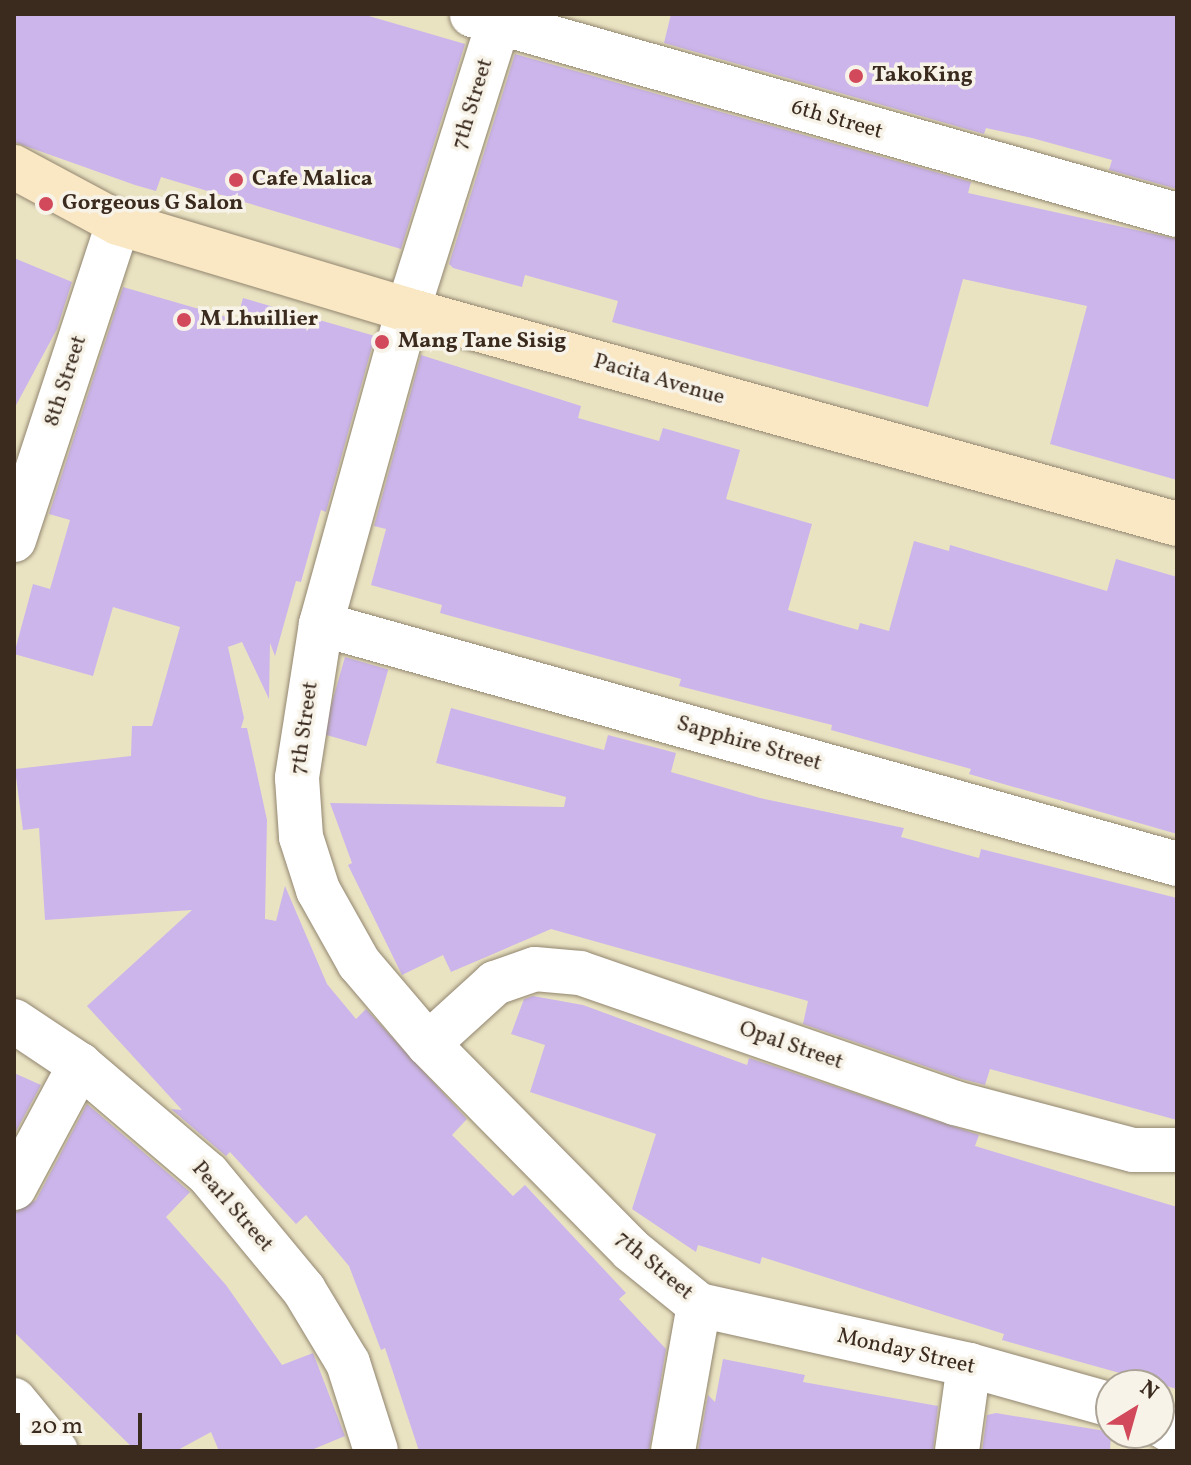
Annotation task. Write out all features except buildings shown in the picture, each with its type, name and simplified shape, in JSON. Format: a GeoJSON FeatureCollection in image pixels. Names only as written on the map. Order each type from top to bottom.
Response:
{"type":"FeatureCollection","features":[{"type":"Feature","properties":{"kind":"main road","name":"Pacita Avenue"},"geometry":{"type":"LineString","coordinates":[[14,167],[118,223],[408,310],[1177,524]]}},
{"type":"Feature","properties":{"kind":"street","name":"6th Street"},"geometry":{"type":"LineString","coordinates":[[484,19],[1177,215]]}},
{"type":"Feature","properties":{"kind":"street","name":"7th Street"},"geometry":{"type":"LineString","coordinates":[[484,19],[321,624],[297,778],[301,837],[318,890],[359,963],[428,1044],[631,1250],[699,1305]]}},
{"type":"Feature","properties":{"kind":"street","name":"8th Street"},"geometry":{"type":"LineString","coordinates":[[14,540],[118,223]]}},
{"type":"Feature","properties":{"kind":"street","name":"Sapphire Street"},"geometry":{"type":"LineString","coordinates":[[321,624],[1177,864]]}},
{"type":"Feature","properties":{"kind":"street","name":"Opal Street"},"geometry":{"type":"LineString","coordinates":[[428,1044],[495,983],[535,969],[580,973],[955,1103],[1133,1150],[1177,1150]]}},
{"type":"Feature","properties":{"kind":"street","name":"Pearl Street"},"geometry":{"type":"LineString","coordinates":[[14,1021],[80,1065],[208,1174],[304,1290],[348,1363],[376,1451]]}},
{"type":"Feature","properties":{"kind":"street"},"geometry":{"type":"LineString","coordinates":[[14,1188],[80,1065]]}},
{"type":"Feature","properties":{"kind":"street"},"geometry":{"type":"LineString","coordinates":[[673,1451],[699,1305]]}},
{"type":"Feature","properties":{"kind":"street","name":"Monday Street"},"geometry":{"type":"LineString","coordinates":[[699,1305],[969,1365],[1095,1400]]}},
{"type":"Feature","properties":{"kind":"street"},"geometry":{"type":"LineString","coordinates":[[957,1451],[969,1365]]}},
{"type":"Feature","properties":{"kind":"street"},"geometry":{"type":"LineString","coordinates":[[14,1400],[56,1451]]}},
{"type":"Feature","properties":{"kind":"place","name":"TakoKing"},"geometry":{"type":"Point","coordinates":[856,76]}},
{"type":"Feature","properties":{"kind":"place","name":"Cafe Malica"},"geometry":{"type":"Point","coordinates":[236,180]}},
{"type":"Feature","properties":{"kind":"place","name":"Gorgeous G Salon"},"geometry":{"type":"Point","coordinates":[46,204]}},
{"type":"Feature","properties":{"kind":"place","name":"M Lhuillier"},"geometry":{"type":"Point","coordinates":[184,320]}},
{"type":"Feature","properties":{"kind":"place","name":"Mang Tane Sisig"},"geometry":{"type":"Point","coordinates":[382,342]}}]}
